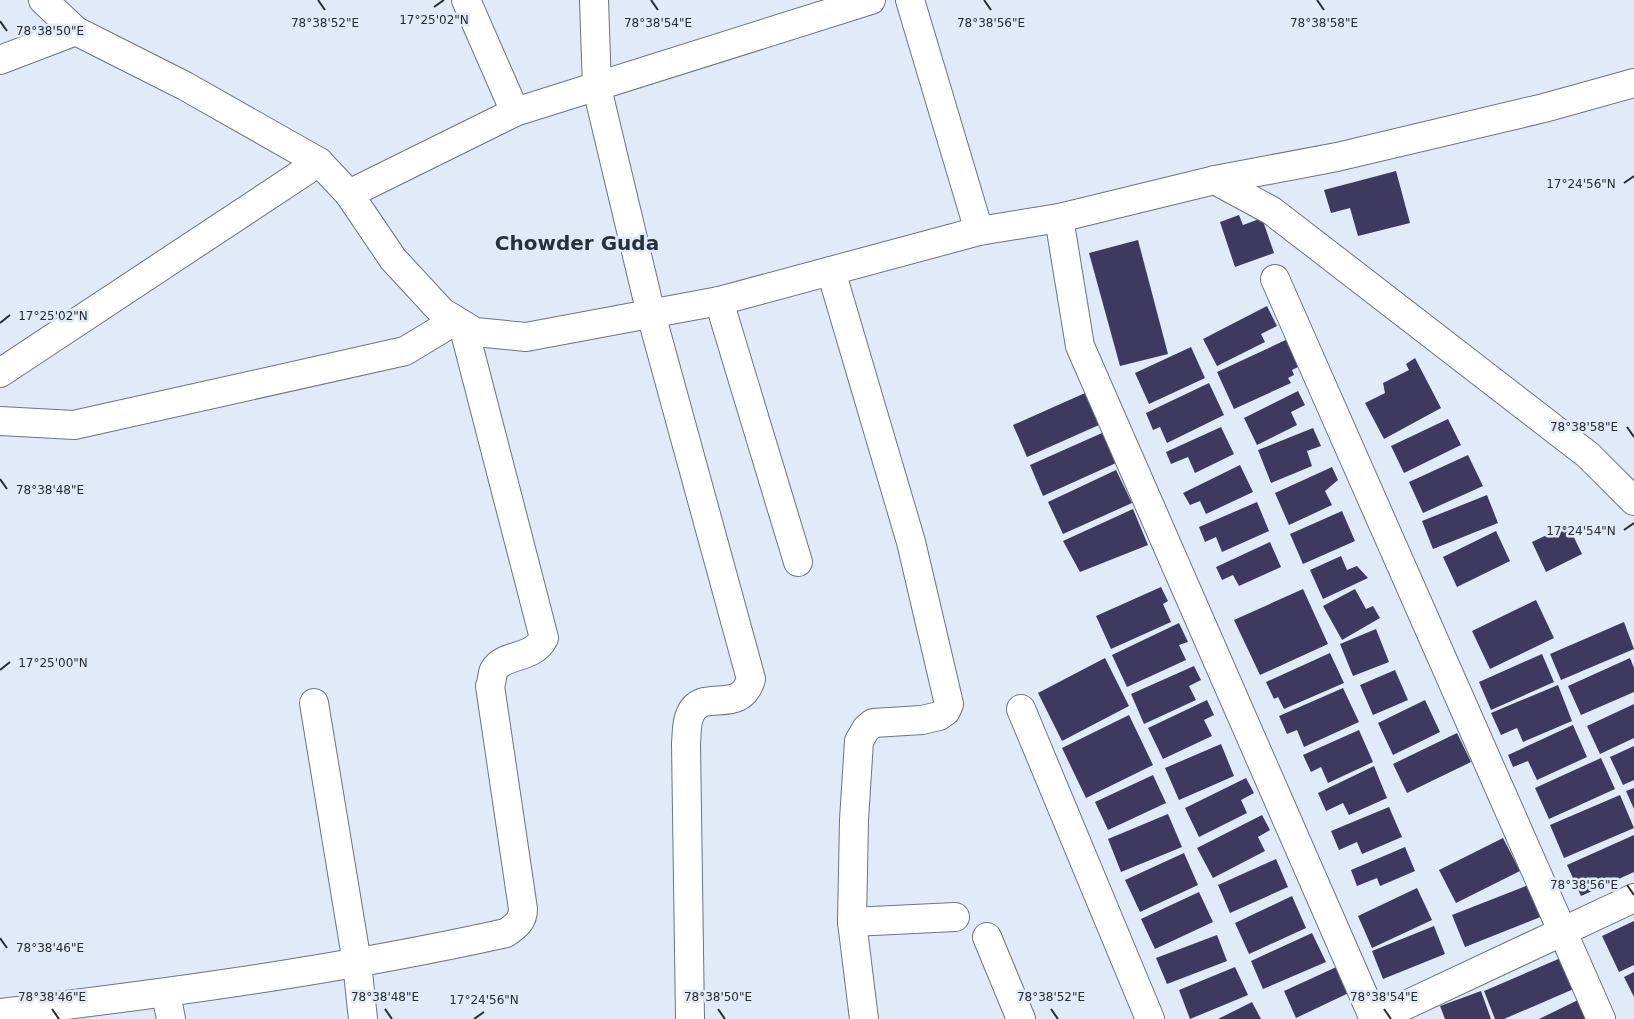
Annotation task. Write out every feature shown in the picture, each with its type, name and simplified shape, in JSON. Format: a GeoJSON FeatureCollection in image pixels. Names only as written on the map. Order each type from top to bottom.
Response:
{"type":"FeatureCollection","features":[{"type":"Feature","properties":{"kind":"street"},"geometry":{"type":"LineString","coordinates":[[466,0],[516,112]]}},
{"type":"Feature","properties":{"kind":"street"},"geometry":{"type":"LineString","coordinates":[[594,0],[597,88],[651,314],[751,679],[748,689],[741,696],[734,700],[704,702],[693,710],[689,716],[686,743],[690,1019]]}},
{"type":"Feature","properties":{"kind":"street"},"geometry":{"type":"LineString","coordinates":[[349,194],[516,112],[871,0]]}},
{"type":"Feature","properties":{"kind":"street"},"geometry":{"type":"LineString","coordinates":[[910,0],[979,230]]}},
{"type":"Feature","properties":{"kind":"street"},"geometry":{"type":"LineString","coordinates":[[54,3],[76,31],[185,86],[319,162],[349,194],[392,259],[442,312],[475,332],[526,337],[719,301],[979,230],[1059,218],[1216,180],[1336,156],[1544,108],[1634,84]]}},
{"type":"Feature","properties":{"kind":"street"},"geometry":{"type":"LineString","coordinates":[[0,60],[76,31]]}},
{"type":"Feature","properties":{"kind":"street"},"geometry":{"type":"LineString","coordinates":[[0,373],[319,162]]}},
{"type":"Feature","properties":{"kind":"street"},"geometry":{"type":"LineString","coordinates":[[1216,180],[1272,211],[1588,455],[1634,501]]}},
{"type":"Feature","properties":{"kind":"street"},"geometry":{"type":"LineString","coordinates":[[1059,218],[1080,346],[1375,1019],[1634,898]]}},
{"type":"Feature","properties":{"kind":"street"},"geometry":{"type":"LineString","coordinates":[[831,271],[911,542],[949,704],[946,712],[939,716],[922,720],[873,723],[866,729],[859,741],[854,820],[852,922],[864,1019]]}},
{"type":"Feature","properties":{"kind":"street"},"geometry":{"type":"LineString","coordinates":[[1274,279],[1601,1019]]}},
{"type":"Feature","properties":{"kind":"street"},"geometry":{"type":"LineString","coordinates":[[719,301],[798,562]]}},
{"type":"Feature","properties":{"kind":"street"},"geometry":{"type":"LineString","coordinates":[[0,421],[74,425],[404,351],[458,321]]}},
{"type":"Feature","properties":{"kind":"street"},"geometry":{"type":"LineString","coordinates":[[0,1013],[169,1006],[506,933],[519,923],[523,915],[490,686],[494,670],[504,662],[533,652],[541,646],[544,638],[458,321]]}},
{"type":"Feature","properties":{"kind":"street"},"geometry":{"type":"LineString","coordinates":[[314,703],[357,964],[363,1019]]}},
{"type":"Feature","properties":{"kind":"street"},"geometry":{"type":"LineString","coordinates":[[1021,709],[1150,1019]]}},
{"type":"Feature","properties":{"kind":"street"},"geometry":{"type":"LineString","coordinates":[[852,922],[955,918]]}},
{"type":"Feature","properties":{"kind":"street"},"geometry":{"type":"LineString","coordinates":[[987,937],[1021,1019]]}},
{"type":"Feature","properties":{"kind":"building"},"geometry":{"type":"Polygon","coordinates":[[[1396,171],[1410,223],[1358,236],[1350,208],[1331,213],[1324,190],[1396,171]]]}},
{"type":"Feature","properties":{"kind":"building"},"geometry":{"type":"Polygon","coordinates":[[[1239,215],[1243,225],[1262,218],[1274,253],[1235,267],[1220,222],[1239,215]]]}},
{"type":"Feature","properties":{"kind":"building"},"geometry":{"type":"Polygon","coordinates":[[[1138,240],[1168,354],[1120,366],[1089,253],[1138,240]]]}},
{"type":"Feature","properties":{"kind":"building"},"geometry":{"type":"Polygon","coordinates":[[[1267,306],[1277,326],[1261,334],[1265,342],[1217,366],[1203,339],[1267,306]]]}},
{"type":"Feature","properties":{"kind":"building"},"geometry":{"type":"Polygon","coordinates":[[[1290,338],[1302,365],[1292,370],[1294,375],[1288,378],[1291,383],[1234,409],[1217,372],[1290,338]]]}},
{"type":"Feature","properties":{"kind":"building"},"geometry":{"type":"Polygon","coordinates":[[[1191,347],[1205,378],[1149,404],[1135,373],[1191,347]]]}},
{"type":"Feature","properties":{"kind":"building"},"geometry":{"type":"Polygon","coordinates":[[[1415,358],[1441,408],[1384,439],[1365,403],[1385,393],[1383,383],[1409,370],[1406,364],[1415,358]]]}},
{"type":"Feature","properties":{"kind":"building"},"geometry":{"type":"Polygon","coordinates":[[[1209,383],[1224,415],[1167,443],[1160,427],[1153,430],[1146,413],[1209,383]]]}},
{"type":"Feature","properties":{"kind":"building"},"geometry":{"type":"Polygon","coordinates":[[[1298,391],[1305,405],[1291,412],[1297,425],[1257,445],[1244,418],[1298,391]]]}},
{"type":"Feature","properties":{"kind":"building"},"geometry":{"type":"Polygon","coordinates":[[[1085,393],[1099,425],[1027,457],[1013,425],[1085,393]]]}},
{"type":"Feature","properties":{"kind":"building"},"geometry":{"type":"Polygon","coordinates":[[[1448,419],[1461,445],[1404,473],[1391,446],[1448,419]]]}},
{"type":"Feature","properties":{"kind":"building"},"geometry":{"type":"Polygon","coordinates":[[[1221,427],[1234,454],[1195,473],[1188,457],[1171,464],[1166,452],[1221,427]]]}},
{"type":"Feature","properties":{"kind":"building"},"geometry":{"type":"Polygon","coordinates":[[[1313,428],[1321,446],[1307,451],[1312,466],[1271,483],[1258,450],[1313,428]]]}},
{"type":"Feature","properties":{"kind":"building"},"geometry":{"type":"Polygon","coordinates":[[[1102,433],[1116,463],[1043,496],[1030,465],[1102,433]]]}},
{"type":"Feature","properties":{"kind":"building"},"geometry":{"type":"Polygon","coordinates":[[[1468,455],[1483,486],[1423,513],[1409,482],[1468,455]]]}},
{"type":"Feature","properties":{"kind":"building"},"geometry":{"type":"Polygon","coordinates":[[[1240,465],[1253,492],[1206,514],[1200,501],[1190,505],[1183,493],[1240,465]]]}},
{"type":"Feature","properties":{"kind":"building"},"geometry":{"type":"Polygon","coordinates":[[[1332,467],[1338,480],[1325,491],[1332,505],[1289,525],[1275,493],[1332,467]]]}},
{"type":"Feature","properties":{"kind":"building"},"geometry":{"type":"Polygon","coordinates":[[[1116,470],[1132,503],[1063,534],[1048,502],[1116,470]]]}},
{"type":"Feature","properties":{"kind":"building"},"geometry":{"type":"Polygon","coordinates":[[[1487,495],[1498,523],[1433,549],[1422,521],[1487,495]]]}},
{"type":"Feature","properties":{"kind":"building"},"geometry":{"type":"Polygon","coordinates":[[[1257,502],[1269,531],[1222,552],[1216,537],[1205,542],[1199,527],[1257,502]]]}},
{"type":"Feature","properties":{"kind":"building"},"geometry":{"type":"Polygon","coordinates":[[[1133,509],[1148,545],[1080,572],[1063,541],[1133,509]]]}},
{"type":"Feature","properties":{"kind":"building"},"geometry":{"type":"Polygon","coordinates":[[[1342,511],[1355,541],[1303,564],[1290,534],[1342,511]]]}},
{"type":"Feature","properties":{"kind":"building"},"geometry":{"type":"Polygon","coordinates":[[[1568,525],[1582,554],[1546,572],[1532,542],[1568,525]]]}},
{"type":"Feature","properties":{"kind":"building"},"geometry":{"type":"Polygon","coordinates":[[[1496,531],[1510,561],[1457,587],[1443,557],[1496,531]]]}},
{"type":"Feature","properties":{"kind":"building"},"geometry":{"type":"Polygon","coordinates":[[[1270,542],[1281,567],[1239,586],[1233,575],[1222,580],[1216,567],[1270,542]]]}},
{"type":"Feature","properties":{"kind":"building"},"geometry":{"type":"Polygon","coordinates":[[[1341,556],[1347,570],[1357,566],[1368,578],[1323,599],[1310,570],[1341,556]]]}},
{"type":"Feature","properties":{"kind":"building"},"geometry":{"type":"Polygon","coordinates":[[[1161,587],[1168,601],[1163,604],[1171,622],[1111,649],[1096,616],[1161,587]]]}},
{"type":"Feature","properties":{"kind":"building"},"geometry":{"type":"Polygon","coordinates":[[[1303,589],[1328,644],[1260,675],[1234,620],[1303,589]]]}},
{"type":"Feature","properties":{"kind":"building"},"geometry":{"type":"Polygon","coordinates":[[[1355,589],[1366,609],[1373,606],[1380,618],[1342,640],[1323,606],[1355,589]]]}},
{"type":"Feature","properties":{"kind":"building"},"geometry":{"type":"Polygon","coordinates":[[[1536,600],[1554,638],[1490,669],[1472,631],[1536,600]]]}},
{"type":"Feature","properties":{"kind":"building"},"geometry":{"type":"Polygon","coordinates":[[[1624,622],[1634,649],[1561,680],[1550,654],[1624,622]]]}},
{"type":"Feature","properties":{"kind":"building"},"geometry":{"type":"Polygon","coordinates":[[[1179,623],[1188,642],[1179,645],[1186,660],[1127,687],[1112,655],[1179,623]]]}},
{"type":"Feature","properties":{"kind":"building"},"geometry":{"type":"Polygon","coordinates":[[[1376,629],[1389,662],[1353,676],[1340,644],[1376,629]]]}},
{"type":"Feature","properties":{"kind":"building"},"geometry":{"type":"Polygon","coordinates":[[[1330,653],[1344,683],[1284,709],[1278,697],[1274,699],[1266,682],[1330,653]]]}},
{"type":"Feature","properties":{"kind":"building"},"geometry":{"type":"Polygon","coordinates":[[[1542,654],[1554,682],[1491,710],[1479,682],[1542,654]]]}},
{"type":"Feature","properties":{"kind":"building"},"geometry":{"type":"Polygon","coordinates":[[[1105,658],[1129,706],[1062,741],[1038,693],[1105,658]]]}},
{"type":"Feature","properties":{"kind":"building"},"geometry":{"type":"Polygon","coordinates":[[[1630,658],[1634,668],[1634,692],[1581,715],[1568,686],[1630,658]]]}},
{"type":"Feature","properties":{"kind":"building"},"geometry":{"type":"Polygon","coordinates":[[[1194,666],[1201,680],[1189,686],[1196,700],[1144,724],[1131,694],[1194,666]]]}},
{"type":"Feature","properties":{"kind":"building"},"geometry":{"type":"Polygon","coordinates":[[[1395,670],[1408,700],[1373,715],[1360,685],[1395,670]]]}},
{"type":"Feature","properties":{"kind":"building"},"geometry":{"type":"Polygon","coordinates":[[[1558,685],[1572,721],[1523,742],[1517,728],[1501,735],[1491,713],[1558,685]]]}},
{"type":"Feature","properties":{"kind":"building"},"geometry":{"type":"Polygon","coordinates":[[[1343,688],[1359,722],[1304,747],[1297,730],[1287,734],[1279,716],[1343,688]]]}},
{"type":"Feature","properties":{"kind":"building"},"geometry":{"type":"Polygon","coordinates":[[[1207,700],[1214,715],[1204,720],[1212,736],[1163,759],[1148,728],[1207,700]]]}},
{"type":"Feature","properties":{"kind":"building"},"geometry":{"type":"Polygon","coordinates":[[[1425,700],[1440,732],[1393,755],[1378,723],[1425,700]]]}},
{"type":"Feature","properties":{"kind":"building"},"geometry":{"type":"Polygon","coordinates":[[[1634,704],[1634,738],[1600,754],[1587,726],[1634,704]]]}},
{"type":"Feature","properties":{"kind":"building"},"geometry":{"type":"Polygon","coordinates":[[[1129,715],[1153,765],[1086,798],[1062,748],[1129,715]]]}},
{"type":"Feature","properties":{"kind":"building"},"geometry":{"type":"Polygon","coordinates":[[[1573,725],[1587,757],[1537,780],[1528,761],[1513,767],[1508,755],[1573,725]]]}},
{"type":"Feature","properties":{"kind":"building"},"geometry":{"type":"Polygon","coordinates":[[[1359,730],[1373,762],[1328,783],[1321,767],[1311,772],[1303,755],[1359,730]]]}},
{"type":"Feature","properties":{"kind":"building"},"geometry":{"type":"Polygon","coordinates":[[[1457,733],[1471,762],[1407,793],[1393,764],[1457,733]]]}},
{"type":"Feature","properties":{"kind":"building"},"geometry":{"type":"Polygon","coordinates":[[[1221,744],[1234,776],[1179,800],[1165,768],[1221,744]]]}},
{"type":"Feature","properties":{"kind":"building"},"geometry":{"type":"Polygon","coordinates":[[[1634,746],[1634,780],[1623,785],[1610,757],[1634,746]]]}},
{"type":"Feature","properties":{"kind":"building"},"geometry":{"type":"Polygon","coordinates":[[[1601,758],[1615,789],[1549,819],[1535,788],[1601,758]]]}},
{"type":"Feature","properties":{"kind":"building"},"geometry":{"type":"Polygon","coordinates":[[[1374,766],[1387,798],[1349,815],[1343,803],[1326,811],[1318,793],[1374,766]]]}},
{"type":"Feature","properties":{"kind":"building"},"geometry":{"type":"Polygon","coordinates":[[[1153,775],[1166,803],[1108,830],[1095,802],[1153,775]]]}},
{"type":"Feature","properties":{"kind":"building"},"geometry":{"type":"Polygon","coordinates":[[[1246,778],[1254,793],[1241,800],[1247,813],[1199,837],[1185,808],[1246,778]]]}},
{"type":"Feature","properties":{"kind":"building"},"geometry":{"type":"Polygon","coordinates":[[[1634,788],[1634,809],[1626,791],[1634,788]]]}},
{"type":"Feature","properties":{"kind":"building"},"geometry":{"type":"Polygon","coordinates":[[[1620,795],[1634,828],[1564,858],[1550,825],[1620,795]]]}},
{"type":"Feature","properties":{"kind":"building"},"geometry":{"type":"Polygon","coordinates":[[[1389,807],[1402,837],[1362,854],[1357,842],[1339,850],[1331,831],[1389,807]]]}},
{"type":"Feature","properties":{"kind":"building"},"geometry":{"type":"Polygon","coordinates":[[[1168,814],[1182,847],[1121,872],[1108,839],[1168,814]]]}},
{"type":"Feature","properties":{"kind":"building"},"geometry":{"type":"Polygon","coordinates":[[[1262,815],[1270,830],[1258,837],[1265,851],[1213,878],[1197,848],[1262,815]]]}},
{"type":"Feature","properties":{"kind":"building"},"geometry":{"type":"Polygon","coordinates":[[[1634,835],[1634,872],[1581,896],[1567,865],[1634,835]]]}},
{"type":"Feature","properties":{"kind":"building"},"geometry":{"type":"Polygon","coordinates":[[[1503,838],[1520,871],[1456,903],[1439,870],[1503,838]]]}},
{"type":"Feature","properties":{"kind":"building"},"geometry":{"type":"Polygon","coordinates":[[[1405,847],[1415,871],[1380,886],[1377,878],[1357,886],[1351,870],[1405,847]]]}},
{"type":"Feature","properties":{"kind":"building"},"geometry":{"type":"Polygon","coordinates":[[[1184,853],[1198,885],[1140,912],[1125,880],[1184,853]]]}},
{"type":"Feature","properties":{"kind":"building"},"geometry":{"type":"Polygon","coordinates":[[[1276,859],[1288,887],[1230,913],[1218,885],[1276,859]]]}},
{"type":"Feature","properties":{"kind":"building"},"geometry":{"type":"Polygon","coordinates":[[[1531,884],[1543,916],[1465,947],[1452,915],[1531,884]]]}},
{"type":"Feature","properties":{"kind":"building"},"geometry":{"type":"Polygon","coordinates":[[[1417,888],[1432,920],[1372,948],[1358,916],[1417,888]]]}},
{"type":"Feature","properties":{"kind":"building"},"geometry":{"type":"Polygon","coordinates":[[[1199,892],[1213,922],[1155,949],[1141,919],[1199,892]]]}},
{"type":"Feature","properties":{"kind":"building"},"geometry":{"type":"Polygon","coordinates":[[[1292,896],[1306,928],[1249,954],[1235,923],[1292,896]]]}},
{"type":"Feature","properties":{"kind":"building"},"geometry":{"type":"Polygon","coordinates":[[[1634,921],[1634,965],[1619,972],[1602,936],[1634,921]]]}},
{"type":"Feature","properties":{"kind":"building"},"geometry":{"type":"Polygon","coordinates":[[[1434,926],[1445,954],[1383,979],[1372,951],[1434,926]]]}},
{"type":"Feature","properties":{"kind":"building"},"geometry":{"type":"Polygon","coordinates":[[[1312,933],[1326,962],[1263,989],[1251,961],[1312,933]]]}},
{"type":"Feature","properties":{"kind":"building"},"geometry":{"type":"Polygon","coordinates":[[[1217,935],[1227,961],[1167,984],[1156,958],[1217,935]]]}},
{"type":"Feature","properties":{"kind":"building"},"geometry":{"type":"Polygon","coordinates":[[[1563,957],[1576,988],[1504,1019],[1495,1019],[1484,991],[1563,957]]]}},
{"type":"Feature","properties":{"kind":"building"},"geometry":{"type":"Polygon","coordinates":[[[1343,964],[1355,990],[1296,1018],[1284,991],[1343,964]]]}},
{"type":"Feature","properties":{"kind":"building"},"geometry":{"type":"Polygon","coordinates":[[[1235,967],[1248,995],[1190,1019],[1179,990],[1235,967]]]}},
{"type":"Feature","properties":{"kind":"building"},"geometry":{"type":"Polygon","coordinates":[[[1634,972],[1634,997],[1624,977],[1634,972]]]}},
{"type":"Feature","properties":{"kind":"building"},"geometry":{"type":"Polygon","coordinates":[[[1481,991],[1491,1019],[1445,1019],[1440,1006],[1481,991]]]}},
{"type":"Feature","properties":{"kind":"building"},"geometry":{"type":"Polygon","coordinates":[[[1578,1000],[1587,1019],[1539,1019],[1578,1000]]]}},
{"type":"Feature","properties":{"kind":"building"},"geometry":{"type":"Polygon","coordinates":[[[1252,1002],[1261,1019],[1218,1019],[1252,1002]]]}},
{"type":"Feature","properties":{"kind":"district","name":"Chowder Guda"},"geometry":{"type":"Point","coordinates":[577,243]}}]}
